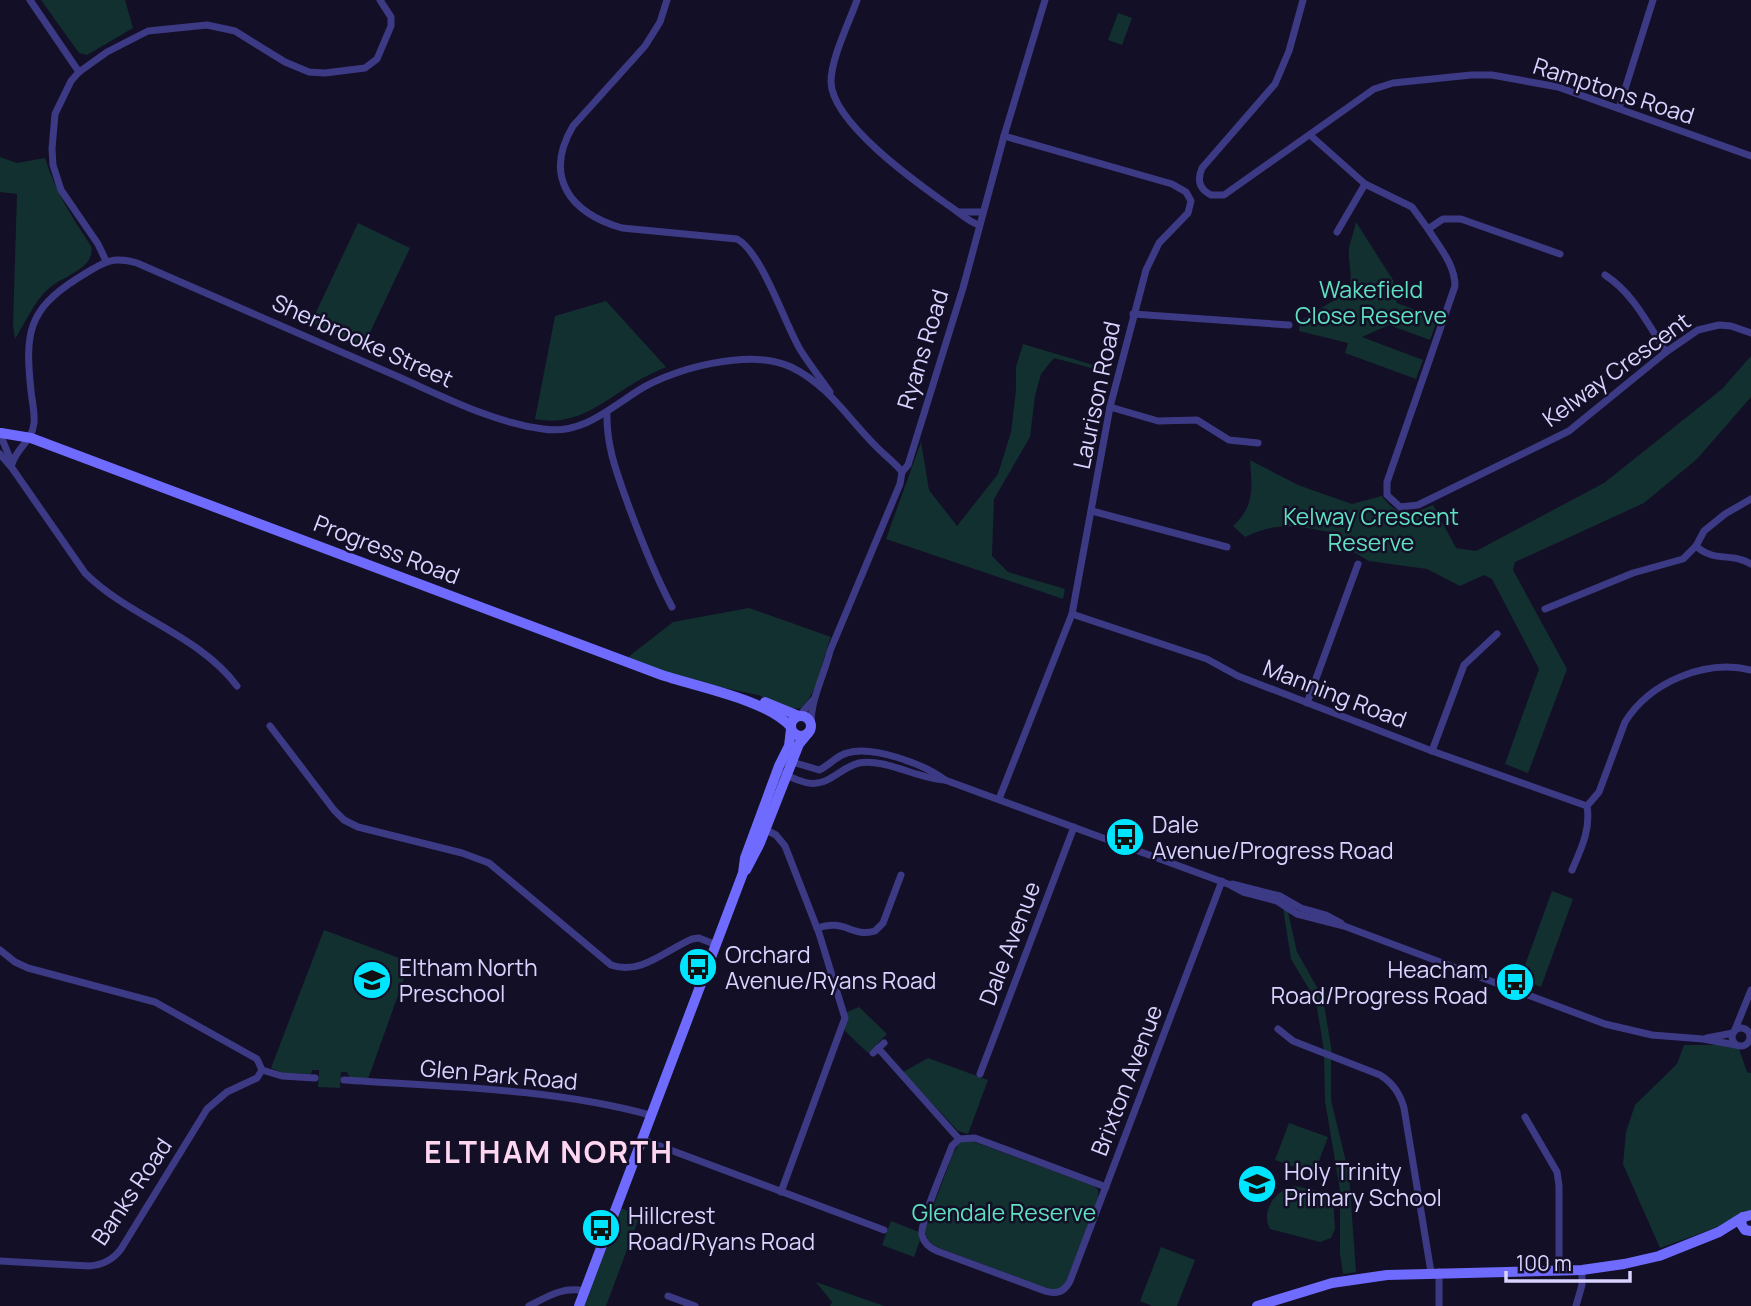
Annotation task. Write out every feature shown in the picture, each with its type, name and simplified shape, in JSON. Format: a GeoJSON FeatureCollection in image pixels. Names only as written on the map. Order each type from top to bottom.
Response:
{"type":"FeatureCollection","features":[{"type":"Feature","properties":{"kind":"street"},"geometry":{"type":"LineString","coordinates":[[30,0],[79,72]]}},
{"type":"Feature","properties":{"kind":"street"},"geometry":{"type":"LineString","coordinates":[[12,466],[34,420],[27,348],[34,323],[44,303],[52,295],[106,261],[98,244],[61,190],[53,165],[51,149],[55,114],[62,97],[79,72],[107,52],[148,31],[207,25],[235,31],[285,62],[309,72],[325,73],[365,68],[377,59],[391,26],[391,18],[380,0]]}},
{"type":"Feature","properties":{"kind":"street"},"geometry":{"type":"LineString","coordinates":[[667,0],[660,22],[645,46],[569,132],[561,155],[562,181],[582,210],[607,223],[622,228],[737,239],[744,242],[801,351],[834,398],[902,471]]}},
{"type":"Feature","properties":{"kind":"street"},"geometry":{"type":"LineString","coordinates":[[857,0],[832,73],[832,91],[836,99],[848,117],[886,159],[969,222],[979,225]]}},
{"type":"Feature","properties":{"kind":"street","name":"Ryans Road"},"geometry":{"type":"LineString","coordinates":[[579,1306],[743,873],[743,863],[787,776],[799,744],[810,729],[813,700],[900,484],[902,471],[908,465],[959,301],[1045,0]]}},
{"type":"Feature","properties":{"kind":"street","name":"Ramptons Road"},"geometry":{"type":"LineString","coordinates":[[1303,0],[1282,69],[1266,97],[1202,168],[1199,181],[1205,192],[1211,195],[1224,195],[1380,86],[1471,75],[1492,75],[1548,84],[1751,156]]}},
{"type":"Feature","properties":{"kind":"street"},"geometry":{"type":"LineString","coordinates":[[1619,108],[1653,0]]}},
{"type":"Feature","properties":{"kind":"street"},"geometry":{"type":"LineString","coordinates":[[1310,135],[1365,184],[1406,203],[1417,212],[1428,229],[1443,219],[1461,219],[1560,254]]}},
{"type":"Feature","properties":{"kind":"street","name":"Laurison Road"},"geometry":{"type":"LineString","coordinates":[[999,799],[1072,614],[1110,407],[1151,255],[1190,207],[1191,201],[1186,192],[1172,184],[1004,136]]}},
{"type":"Feature","properties":{"kind":"street"},"geometry":{"type":"LineString","coordinates":[[1337,232],[1365,184]]}},
{"type":"Feature","properties":{"kind":"street"},"geometry":{"type":"LineString","coordinates":[[959,212],[983,212]]}},
{"type":"Feature","properties":{"kind":"street","name":"Kelway Crescent"},"geometry":{"type":"LineString","coordinates":[[1428,229],[1449,261],[1455,286],[1387,482],[1387,495],[1396,505],[1405,508],[1418,505],[1569,431],[1690,334],[1707,326],[1731,326],[1751,333]]}},
{"type":"Feature","properties":{"kind":"street","name":"Sherbrooke Street"},"geometry":{"type":"LineString","coordinates":[[106,261],[117,259],[137,263],[426,388],[477,413],[552,430],[581,425],[607,413],[628,397],[669,374],[701,364],[767,361],[785,364],[834,398]]}},
{"type":"Feature","properties":{"kind":"street"},"geometry":{"type":"LineString","coordinates":[[1605,275],[1629,295],[1666,352]]}},
{"type":"Feature","properties":{"kind":"street"},"geometry":{"type":"LineString","coordinates":[[1133,314],[1289,326]]}},
{"type":"Feature","properties":{"kind":"street"},"geometry":{"type":"LineString","coordinates":[[1110,407],[1158,421],[1197,420],[1230,440],[1258,443]]}},
{"type":"Feature","properties":{"kind":"street"},"geometry":{"type":"LineString","coordinates":[[607,413],[612,461],[642,543],[672,607]]}},
{"type":"Feature","properties":{"kind":"street"},"geometry":{"type":"LineString","coordinates":[[1,429],[12,466]]}},
{"type":"Feature","properties":{"kind":"street","name":"Progress Road"},"geometry":{"type":"LineString","coordinates":[[1,429],[676,680],[741,699],[771,704],[799,716]]}},
{"type":"Feature","properties":{"kind":"street"},"geometry":{"type":"LineString","coordinates":[[0,454],[12,466],[93,581],[213,658],[237,686]]}},
{"type":"Feature","properties":{"kind":"street"},"geometry":{"type":"LineString","coordinates":[[1545,609],[1633,573],[1677,561],[1696,546],[1704,531],[1751,499]]}},
{"type":"Feature","properties":{"kind":"street"},"geometry":{"type":"LineString","coordinates":[[1092,511],[1227,547]]}},
{"type":"Feature","properties":{"kind":"street"},"geometry":{"type":"LineString","coordinates":[[1696,546],[1708,555],[1737,558],[1751,564]]}},
{"type":"Feature","properties":{"kind":"street"},"geometry":{"type":"LineString","coordinates":[[1307,703],[1358,564]]}},
{"type":"Feature","properties":{"kind":"street","name":"Manning Road"},"geometry":{"type":"LineString","coordinates":[[1072,614],[1207,659],[1238,676],[1307,703],[1587,806]]}},
{"type":"Feature","properties":{"kind":"street"},"geometry":{"type":"LineString","coordinates":[[1432,751],[1464,665],[1497,634]]}},
{"type":"Feature","properties":{"kind":"street"},"geometry":{"type":"LineString","coordinates":[[1572,870],[1588,829],[1590,820],[1587,806],[1599,792],[1631,712],[1649,694],[1702,669],[1730,666],[1751,670]]}},
{"type":"Feature","properties":{"kind":"street","name":"Progress Road"},"geometry":{"type":"LineString","coordinates":[[741,699],[778,715],[791,728]]}},
{"type":"Feature","properties":{"kind":"street","name":"Ryans Road"},"geometry":{"type":"LineString","coordinates":[[799,716],[813,700]]}},
{"type":"Feature","properties":{"kind":"street"},"geometry":{"type":"LineString","coordinates":[[799,716],[806,717],[810,729],[799,736],[791,728],[793,720],[799,716]]}},
{"type":"Feature","properties":{"kind":"street"},"geometry":{"type":"LineString","coordinates":[[270,726],[344,820],[367,830],[483,860],[611,965],[638,967],[692,939],[699,938],[715,944]]}},
{"type":"Feature","properties":{"kind":"street","name":"Ryans Road"},"geometry":{"type":"LineString","coordinates":[[761,828],[779,766],[789,746],[791,728]]}},
{"type":"Feature","properties":{"kind":"street"},"geometry":{"type":"LineString","coordinates":[[945,780],[931,771],[865,750],[839,756],[819,770],[792,762],[779,766],[787,776],[818,784],[830,780],[852,765],[867,762],[945,780],[1225,882],[1243,892],[1277,901],[1297,914],[1344,926],[1605,1024],[1652,1035],[1703,1039],[1742,1046],[1749,1043],[1750,1035],[1744,1010]]}},
{"type":"Feature","properties":{"kind":"street","name":"Dale Avenue"},"geometry":{"type":"LineString","coordinates":[[981,1074],[1074,827]]}},
{"type":"Feature","properties":{"kind":"street"},"geometry":{"type":"LineString","coordinates":[[761,828],[776,835],[785,846],[817,928],[845,1018],[781,1192]]}},
{"type":"Feature","properties":{"kind":"street"},"geometry":{"type":"LineString","coordinates":[[817,928],[835,923],[860,932],[875,931],[883,923],[901,875]]}},
{"type":"Feature","properties":{"kind":"street","name":"Brixton Avenue"},"geometry":{"type":"LineString","coordinates":[[959,1139],[953,1146],[924,1221],[923,1239],[932,1249],[1045,1292],[1063,1290],[1070,1281],[1225,882]]}},
{"type":"Feature","properties":{"kind":"street"},"geometry":{"type":"LineString","coordinates":[[0,950],[28,968],[160,1004],[257,1059],[262,1070],[282,1076],[315,1078]]}},
{"type":"Feature","properties":{"kind":"street"},"geometry":{"type":"LineString","coordinates":[[1736,1045],[1732,1038],[1733,1033],[1751,990]]}},
{"type":"Feature","properties":{"kind":"street"},"geometry":{"type":"LineString","coordinates":[[1703,1039],[1733,1033],[1741,1028],[1748,1030]]}},
{"type":"Feature","properties":{"kind":"street"},"geometry":{"type":"LineString","coordinates":[[1278,1029],[1293,1041],[1380,1074],[1396,1089],[1404,1108],[1439,1306]]}},
{"type":"Feature","properties":{"kind":"street"},"geometry":{"type":"LineString","coordinates":[[879,1048],[959,1139],[975,1138],[1105,1187]]}},
{"type":"Feature","properties":{"kind":"street","name":"Banks Road"},"geometry":{"type":"LineString","coordinates":[[0,1261],[89,1266],[99,1265],[113,1258],[207,1109],[227,1092],[257,1078],[262,1070]]}},
{"type":"Feature","properties":{"kind":"street","name":"Glen Park Road"},"geometry":{"type":"LineString","coordinates":[[344,1080],[545,1095],[589,1101],[650,1115]]}},
{"type":"Feature","properties":{"kind":"street"},"geometry":{"type":"LineString","coordinates":[[1525,1117],[1551,1158],[1559,1179],[1559,1271]]}},
{"type":"Feature","properties":{"kind":"street"},"geometry":{"type":"LineString","coordinates":[[641,1139],[884,1230]]}},
{"type":"Feature","properties":{"kind":"street"},"geometry":{"type":"LineString","coordinates":[[1257,1306],[1332,1283],[1368,1277],[1435,1272],[1582,1270],[1643,1260],[1719,1232],[1747,1216]]}},
{"type":"Feature","properties":{"kind":"street"},"geometry":{"type":"LineString","coordinates":[[1747,1216],[1741,1224],[1747,1230],[1751,1241]]}},
{"type":"Feature","properties":{"kind":"street"},"geometry":{"type":"LineString","coordinates":[[1719,1232],[1747,1230]]}},
{"type":"Feature","properties":{"kind":"street"},"geometry":{"type":"LineString","coordinates":[[1576,1306],[1582,1285],[1582,1270]]}},
{"type":"Feature","properties":{"kind":"street"},"geometry":{"type":"LineString","coordinates":[[529,1306],[564,1290],[584,1291]]}},
{"type":"Feature","properties":{"kind":"street"},"geometry":{"type":"LineString","coordinates":[[668,1296],[695,1306]]}},
{"type":"Feature","properties":{"kind":"green space"},"geometry":{"type":"Polygon","coordinates":[[[41,0],[125,0],[133,28],[87,55],[79,53],[41,0]]]}},
{"type":"Feature","properties":{"kind":"green space"},"geometry":{"type":"Polygon","coordinates":[[[1118,13],[1132,18],[1122,45],[1108,40],[1118,13]]]}},
{"type":"Feature","properties":{"kind":"green space"},"geometry":{"type":"Polygon","coordinates":[[[0,157],[17,163],[45,158],[59,193],[91,246],[88,261],[43,294],[15,339],[13,324],[17,194],[0,192],[0,157]]]}},
{"type":"Feature","properties":{"kind":"green space","name":"Wakefield Close Reserve"},"geometry":{"type":"Polygon","coordinates":[[[1356,222],[1393,280],[1397,303],[1438,318],[1430,340],[1389,325],[1362,337],[1423,360],[1416,379],[1345,353],[1348,343],[1299,331],[1300,321],[1346,293],[1349,288],[1349,250],[1356,222]]]}},
{"type":"Feature","properties":{"kind":"green space"},"geometry":{"type":"Polygon","coordinates":[[[358,223],[410,248],[363,347],[311,323],[358,223]]]}},
{"type":"Feature","properties":{"kind":"green space"},"geometry":{"type":"Polygon","coordinates":[[[606,301],[666,367],[575,417],[549,421],[535,419],[555,316],[606,301]]]}},
{"type":"Feature","properties":{"kind":"green space"},"geometry":{"type":"Polygon","coordinates":[[[1023,344],[1110,370],[1110,373],[1054,358],[1041,374],[1035,396],[1030,437],[994,499],[992,556],[1008,572],[1065,589],[1063,599],[886,539],[921,442],[929,490],[957,526],[998,474],[1011,432],[1016,367],[1023,344]]]}},
{"type":"Feature","properties":{"kind":"green space","name":"Kelway Crescent Reserve"},"geometry":{"type":"Polygon","coordinates":[[[1751,356],[1751,397],[1697,459],[1644,503],[1515,562],[1513,570],[1567,669],[1528,773],[1505,764],[1539,669],[1492,579],[1484,575],[1460,586],[1427,569],[1369,561],[1338,543],[1340,534],[1292,526],[1270,528],[1245,537],[1233,526],[1249,504],[1250,460],[1298,485],[1352,504],[1382,496],[1399,511],[1418,511],[1433,505],[1456,548],[1476,551],[1604,483],[1722,389],[1751,356]]]}},
{"type":"Feature","properties":{"kind":"green space"},"geometry":{"type":"Polygon","coordinates":[[[749,608],[831,637],[817,683],[801,708],[791,709],[758,695],[696,682],[627,658],[673,622],[749,608]]]}},
{"type":"Feature","properties":{"kind":"green space"},"geometry":{"type":"Polygon","coordinates":[[[1552,891],[1573,899],[1541,987],[1520,979],[1552,891]]]}},
{"type":"Feature","properties":{"kind":"green space"},"geometry":{"type":"Polygon","coordinates":[[[1283,908],[1288,912],[1297,952],[1323,998],[1332,1053],[1324,1050],[1312,994],[1291,959],[1283,908]]]}},
{"type":"Feature","properties":{"kind":"green space"},"geometry":{"type":"Polygon","coordinates":[[[324,930],[410,962],[368,1079],[350,1078],[347,1072],[341,1072],[340,1088],[318,1087],[319,1070],[312,1070],[311,1074],[283,1073],[271,1068],[324,930]]]}},
{"type":"Feature","properties":{"kind":"green space"},"geometry":{"type":"Polygon","coordinates":[[[859,1007],[887,1034],[868,1053],[845,1031],[847,1012],[859,1007]]]}},
{"type":"Feature","properties":{"kind":"green space"},"geometry":{"type":"Polygon","coordinates":[[[1684,1045],[1722,1045],[1739,1049],[1747,1072],[1751,1073],[1751,1212],[1732,1222],[1660,1248],[1623,1164],[1626,1132],[1635,1105],[1677,1064],[1684,1045]]]}},
{"type":"Feature","properties":{"kind":"green space"},"geometry":{"type":"Polygon","coordinates":[[[1324,1056],[1331,1059],[1331,1100],[1349,1174],[1356,1272],[1343,1274],[1340,1254],[1340,1190],[1325,1101],[1324,1056]]]}},
{"type":"Feature","properties":{"kind":"green space"},"geometry":{"type":"Polygon","coordinates":[[[928,1058],[988,1080],[968,1134],[958,1131],[903,1072],[928,1058]]]}},
{"type":"Feature","properties":{"kind":"green space"},"geometry":{"type":"Polygon","coordinates":[[[1289,1123],[1328,1137],[1314,1174],[1275,1160],[1289,1123]]]}},
{"type":"Feature","properties":{"kind":"green space","name":"Glendale Reserve"},"geometry":{"type":"Polygon","coordinates":[[[972,1141],[1094,1186],[1098,1190],[1098,1199],[1065,1284],[1059,1289],[1051,1290],[937,1247],[927,1238],[926,1225],[953,1154],[960,1142],[972,1141]]]}},
{"type":"Feature","properties":{"kind":"green space"},"geometry":{"type":"Polygon","coordinates":[[[1295,1186],[1324,1192],[1333,1199],[1335,1229],[1331,1238],[1320,1242],[1270,1229],[1267,1215],[1272,1202],[1282,1191],[1295,1186]]]}},
{"type":"Feature","properties":{"kind":"green space"},"geometry":{"type":"Polygon","coordinates":[[[620,1208],[640,1215],[606,1306],[584,1306],[620,1208]]]}},
{"type":"Feature","properties":{"kind":"green space"},"geometry":{"type":"Polygon","coordinates":[[[891,1221],[919,1232],[920,1240],[914,1257],[882,1245],[891,1221]]]}},
{"type":"Feature","properties":{"kind":"green space"},"geometry":{"type":"Polygon","coordinates":[[[1161,1247],[1195,1260],[1177,1306],[1152,1306],[1140,1301],[1161,1247]]]}},
{"type":"Feature","properties":{"kind":"green space"},"geometry":{"type":"Polygon","coordinates":[[[816,1282],[884,1306],[830,1306],[832,1302],[816,1282]]]}},
{"type":"Feature","properties":{"kind":"place","name":"Dale Avenue/Progress Road"},"geometry":{"type":"Point","coordinates":[1125,837]}},
{"type":"Feature","properties":{"kind":"place","name":"Orchard Avenue/Ryans Road"},"geometry":{"type":"Point","coordinates":[698,967]}},
{"type":"Feature","properties":{"kind":"place","name":"Eltham North Preschool"},"geometry":{"type":"Point","coordinates":[372,980]}},
{"type":"Feature","properties":{"kind":"place","name":"Heacham Road/Progress Road"},"geometry":{"type":"Point","coordinates":[1515,982]}},
{"type":"Feature","properties":{"kind":"place","name":"Holy Trinity Primary School"},"geometry":{"type":"Point","coordinates":[1257,1184]}},
{"type":"Feature","properties":{"kind":"place","name":"Hillcrest Road/Ryans Road"},"geometry":{"type":"Point","coordinates":[601,1228]}},
{"type":"Feature","properties":{"kind":"district","name":"ELTHAM NORTH"},"geometry":{"type":"Point","coordinates":[549,1151]}}]}
